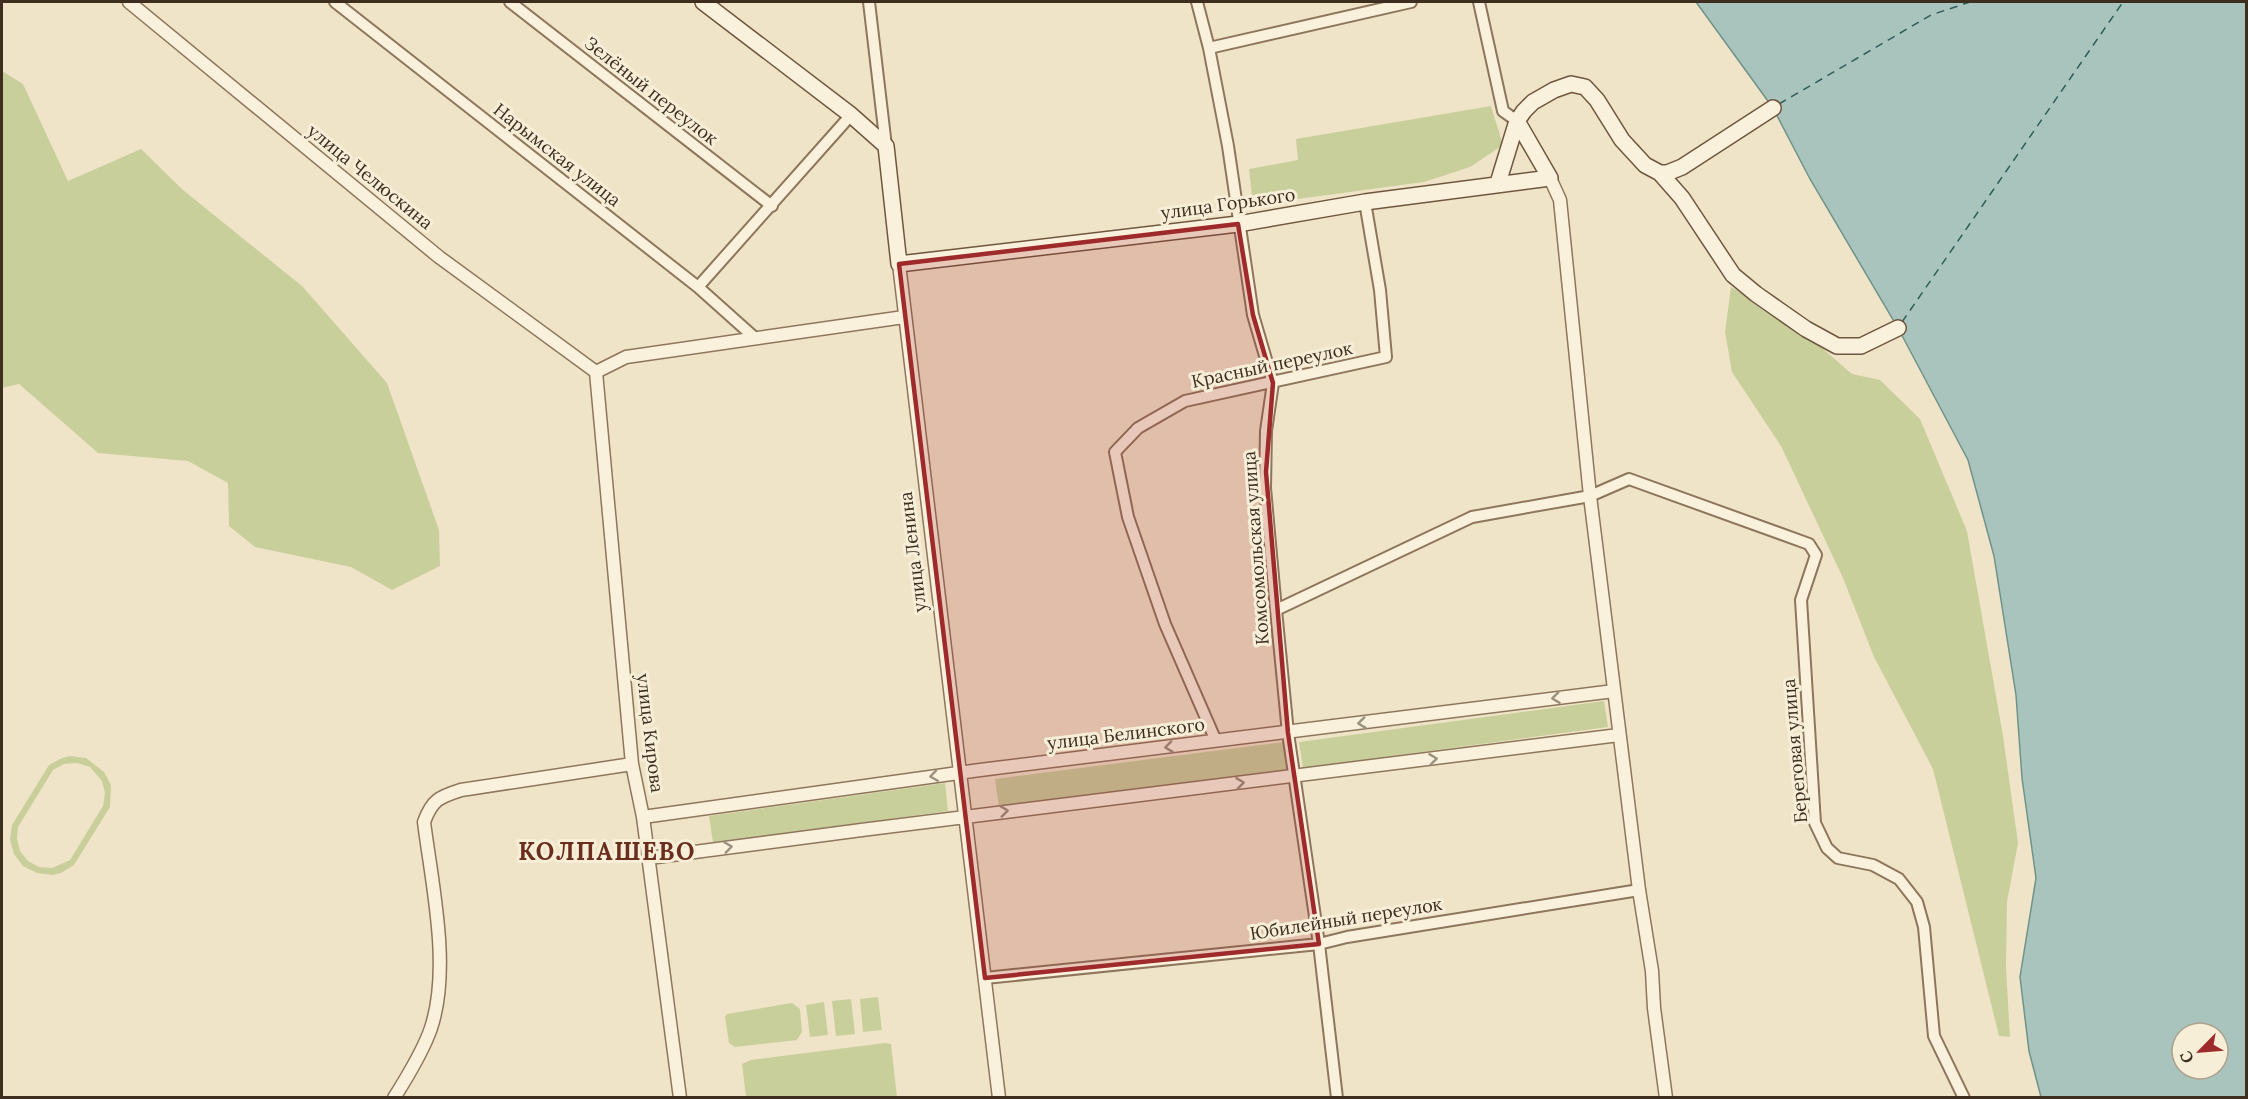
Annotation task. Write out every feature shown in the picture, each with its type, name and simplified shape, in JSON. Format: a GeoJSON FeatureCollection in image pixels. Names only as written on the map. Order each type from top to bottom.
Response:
{"type":"FeatureCollection","features":[{"type":"Feature","properties":{"kind":"main road"},"geometry":{"type":"LineString","coordinates":[[703,2],[851,115],[886,146]]}},
{"type":"Feature","properties":{"kind":"main road"},"geometry":{"type":"LineString","coordinates":[[1498,183],[1517,121],[1533,102],[1554,90],[1571,84],[1585,87],[1597,100],[1622,140],[1645,165],[1660,173],[1682,198],[1733,276],[1756,294],[1806,329],[1837,346],[1861,346],[1898,327]]}},
{"type":"Feature","properties":{"kind":"main road"},"geometry":{"type":"LineString","coordinates":[[1660,173],[1667,173],[1682,167],[1773,108]]}},
{"type":"Feature","properties":{"kind":"main road"},"geometry":{"type":"LineString","coordinates":[[1517,121],[1550,178]]}},
{"type":"Feature","properties":{"kind":"main road","name":"улица Ленина"},"geometry":{"type":"LineString","coordinates":[[886,146],[898,264]]}},
{"type":"Feature","properties":{"kind":"main road","name":"улица Горького"},"geometry":{"type":"LineString","coordinates":[[898,264],[1238,224],[1365,202],[1550,178]]}},
{"type":"Feature","properties":{"kind":"street","name":"улица Челюскина"},"geometry":{"type":"LineString","coordinates":[[129,2],[439,257],[596,372]]}},
{"type":"Feature","properties":{"kind":"street","name":"Нарымская улица"},"geometry":{"type":"LineString","coordinates":[[335,2],[698,287],[755,338]]}},
{"type":"Feature","properties":{"kind":"street","name":"Зелёный переулок"},"geometry":{"type":"LineString","coordinates":[[510,2],[772,206]]}},
{"type":"Feature","properties":{"kind":"street","name":"улица Ленина"},"geometry":{"type":"LineString","coordinates":[[869,2],[886,146]]}},
{"type":"Feature","properties":{"kind":"street","name":"Комсомольская улица"},"geometry":{"type":"LineString","coordinates":[[1197,2],[1209,48],[1228,146],[1253,315],[1273,383],[1266,431],[1265,488],[1288,733],[1319,944],[1337,1098]]}},
{"type":"Feature","properties":{"kind":"street"},"geometry":{"type":"LineString","coordinates":[[1209,48],[1411,2]]}},
{"type":"Feature","properties":{"kind":"street"},"geometry":{"type":"LineString","coordinates":[[1479,2],[1503,111],[1517,121]]}},
{"type":"Feature","properties":{"kind":"street"},"geometry":{"type":"LineString","coordinates":[[698,287],[851,115]]}},
{"type":"Feature","properties":{"kind":"street"},"geometry":{"type":"LineString","coordinates":[[1550,178],[1560,200],[1590,495],[1639,890],[1652,972],[1654,1008],[1666,1098]]}},
{"type":"Feature","properties":{"kind":"street","name":"Красный переулок"},"geometry":{"type":"LineString","coordinates":[[1216,741],[1165,624],[1128,518],[1115,452],[1138,428],[1185,401],[1386,357],[1380,290],[1365,202]]}},
{"type":"Feature","properties":{"kind":"street","name":"улица Ленина"},"geometry":{"type":"LineString","coordinates":[[898,264],[999,1098]]}},
{"type":"Feature","properties":{"kind":"street"},"geometry":{"type":"LineString","coordinates":[[596,372],[626,357],[904,317]]}},
{"type":"Feature","properties":{"kind":"street","name":"улица Кирова"},"geometry":{"type":"LineString","coordinates":[[596,372],[632,764],[649,858],[680,1098]]}},
{"type":"Feature","properties":{"kind":"street","name":"Береговая улица"},"geometry":{"type":"LineString","coordinates":[[1590,495],[1629,479],[1809,544],[1816,555],[1801,600],[1815,823],[1827,848],[1838,858],[1873,866],[1899,879],[1917,902],[1924,927],[1934,1036],[1964,1098]]}},
{"type":"Feature","properties":{"kind":"street"},"geometry":{"type":"LineString","coordinates":[[1276,610],[1472,517],[1590,495]]}},
{"type":"Feature","properties":{"kind":"street","name":"улица Белинского"},"geometry":{"type":"LineString","coordinates":[[643,817],[960,772],[1614,691]]}},
{"type":"Feature","properties":{"kind":"street"},"geometry":{"type":"LineString","coordinates":[[649,858],[965,816],[1296,777],[1619,735]]}},
{"type":"Feature","properties":{"kind":"street"},"geometry":{"type":"LineString","coordinates":[[394,1098],[431,1029],[439,986],[439,944],[424,822],[429,807],[443,796],[461,790],[632,764]]}},
{"type":"Feature","properties":{"kind":"street","name":"Юбилейный переулок"},"geometry":{"type":"LineString","coordinates":[[985,978],[1319,944],[1347,937],[1639,890]]}},
{"type":"Feature","properties":{"kind":"highlighted area"},"geometry":{"type":"Polygon","coordinates":[[[1238,224],[1253,315],[1273,383],[1266,472],[1288,733],[1319,944],[985,978],[899,264],[1238,224]]]}},
{"type":"Feature","properties":{"kind":"green space"},"geometry":{"type":"Polygon","coordinates":[[[2,71],[23,84],[68,181],[141,149],[183,190],[302,286],[387,383],[439,530],[440,566],[392,590],[351,567],[255,547],[229,526],[228,483],[188,461],[98,453],[19,384],[2,388],[2,71]]]}},
{"type":"Feature","properties":{"kind":"green space"},"geometry":{"type":"Polygon","coordinates":[[[1491,106],[1503,145],[1470,167],[1424,182],[1253,205],[1249,169],[1298,160],[1296,139],[1491,106]]]}},
{"type":"Feature","properties":{"kind":"green space"},"geometry":{"type":"Polygon","coordinates":[[[1731,287],[1800,329],[1852,374],[1880,380],[1920,419],[1967,531],[2003,736],[2018,843],[2007,902],[2006,968],[2010,1037],[1999,1036],[1933,769],[1874,657],[1843,578],[1781,446],[1732,372],[1725,332],[1731,287]]]}},
{"type":"Feature","properties":{"kind":"green space"},"geometry":{"type":"Polygon","coordinates":[[[1604,701],[1608,727],[1303,768],[1299,742],[1604,701]]]}},
{"type":"Feature","properties":{"kind":"green space"},"geometry":{"type":"Polygon","coordinates":[[[1284,742],[1287,770],[999,807],[995,779],[1284,742]]]}},
{"type":"Feature","properties":{"kind":"green space"},"geometry":{"type":"Polygon","coordinates":[[[70,756],[86,758],[104,772],[111,785],[110,807],[74,865],[53,875],[37,873],[23,866],[14,854],[10,840],[12,825],[49,765],[70,756]],[[77,763],[64,764],[53,770],[18,827],[17,839],[20,851],[28,861],[39,867],[52,868],[70,860],[103,806],[105,793],[102,781],[90,767],[77,763]]]}},
{"type":"Feature","properties":{"kind":"green space"},"geometry":{"type":"Polygon","coordinates":[[[945,783],[948,811],[713,843],[709,816],[945,783]]]}},
{"type":"Feature","properties":{"kind":"green space"},"geometry":{"type":"Polygon","coordinates":[[[878,997],[882,1030],[863,1032],[860,999],[878,997]]]}},
{"type":"Feature","properties":{"kind":"green space"},"geometry":{"type":"Polygon","coordinates":[[[851,999],[855,1034],[836,1036],[832,1001],[851,999]]]}},
{"type":"Feature","properties":{"kind":"green space"},"geometry":{"type":"Polygon","coordinates":[[[824,1002],[828,1035],[810,1037],[806,1005],[824,1002]]]}},
{"type":"Feature","properties":{"kind":"green space"},"geometry":{"type":"Polygon","coordinates":[[[792,1003],[800,1009],[802,1032],[797,1040],[735,1047],[729,1043],[725,1017],[727,1014],[792,1003]]]}},
{"type":"Feature","properties":{"kind":"green space"},"geometry":{"type":"Polygon","coordinates":[[[891,1044],[897,1097],[746,1097],[742,1064],[751,1060],[891,1044]]]}},
{"type":"Feature","properties":{"kind":"water"},"geometry":{"type":"Polygon","coordinates":[[[1696,2],[2246,2],[2246,1097],[2041,1097],[2029,1051],[2020,977],[2036,878],[2022,778],[2016,695],[1994,556],[1968,460],[1898,328],[1810,179],[1773,108],[1696,2]]]}},
{"type":"Feature","properties":{"kind":"ferry route"},"geometry":{"type":"LineString","coordinates":[[1779,104],[1931,15],[1970,2]]}},
{"type":"Feature","properties":{"kind":"ferry route"},"geometry":{"type":"LineString","coordinates":[[1902,322],[2123,2]]}},
{"type":"Feature","properties":{"kind":"district","name":"КОЛПАШЕВО"},"geometry":{"type":"Point","coordinates":[607,852]}}]}
